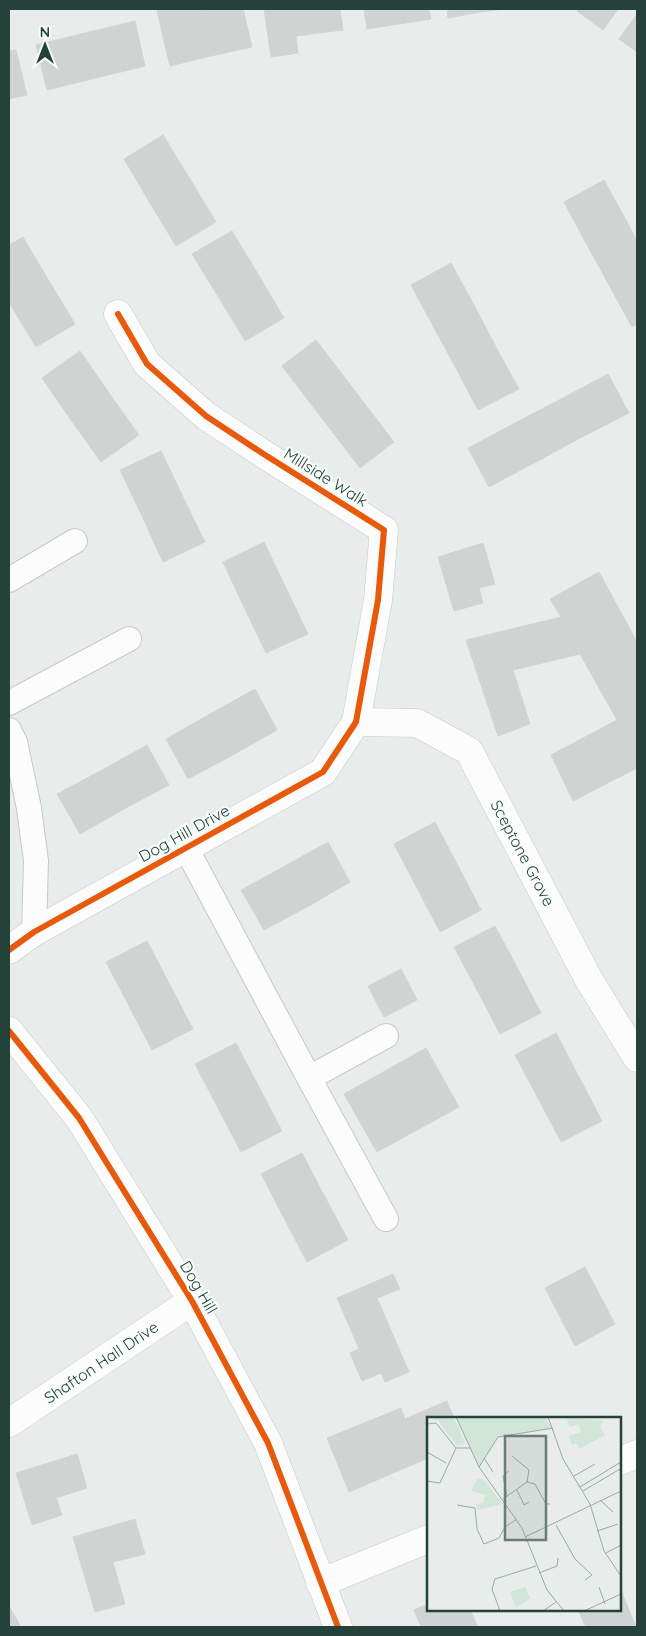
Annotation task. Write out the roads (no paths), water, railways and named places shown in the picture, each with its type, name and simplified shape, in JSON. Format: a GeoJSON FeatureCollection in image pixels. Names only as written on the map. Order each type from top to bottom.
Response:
{"type":"FeatureCollection","features":[{"type":"Feature","properties":{"kind":"street","name":"Millside Walk"},"geometry":{"type":"LineString","coordinates":[[118,314],[147,364],[206,416],[384,530],[378,600],[356,722]]}},
{"type":"Feature","properties":{"kind":"street","name":"Dog Hill Drive"},"geometry":{"type":"LineString","coordinates":[[9,950],[34,932],[323,772],[356,722]]}},
{"type":"Feature","properties":{"kind":"street","name":"Sceptone Grove"},"geometry":{"type":"LineString","coordinates":[[356,722],[417,723],[469,751],[589,980],[637,1058]]}},
{"type":"Feature","properties":{"kind":"street","name":"Dog Hill"},"geometry":{"type":"LineString","coordinates":[[9,1031],[79,1118],[192,1301],[268,1443],[338,1627]]}},
{"type":"Feature","properties":{"kind":"street","name":"Shafton Hall Drive"},"geometry":{"type":"LineString","coordinates":[[9,1423],[192,1301]]}},
{"type":"Feature","properties":{"kind":"street"},"geometry":{"type":"LineString","coordinates":[[621,1461],[637,1454]]}},
{"type":"Feature","properties":{"kind":"street"},"geometry":{"type":"LineString","coordinates":[[320,1583],[427,1539]]}},
{"type":"Feature","properties":{"kind":"lane"},"geometry":{"type":"LineString","coordinates":[[9,580],[75,540]]}},
{"type":"Feature","properties":{"kind":"lane"},"geometry":{"type":"LineString","coordinates":[[9,703],[128,639]]}},
{"type":"Feature","properties":{"kind":"lane"},"geometry":{"type":"LineString","coordinates":[[9,730],[15,742],[23,780],[36,861],[34,932]]}},
{"type":"Feature","properties":{"kind":"lane"},"geometry":{"type":"LineString","coordinates":[[186,848],[386,1219]]}},
{"type":"Feature","properties":{"kind":"lane"},"geometry":{"type":"LineString","coordinates":[[309,1078],[386,1036]]}}]}
